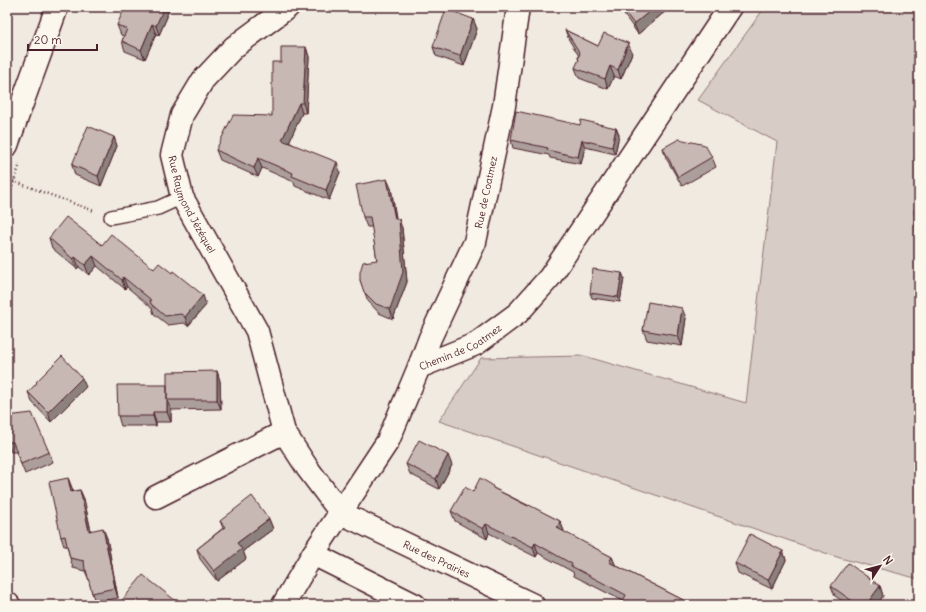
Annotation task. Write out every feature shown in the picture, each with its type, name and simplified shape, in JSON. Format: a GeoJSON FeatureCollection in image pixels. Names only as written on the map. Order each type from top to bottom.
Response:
{"type":"FeatureCollection","features":[{"type":"Feature","properties":{"kind":"street"},"geometry":{"type":"LineString","coordinates":[[7,145],[57,7]]}},
{"type":"Feature","properties":{"kind":"street","name":"Rue Raymond Jézéquel"},"geometry":{"type":"LineString","coordinates":[[288,7],[234,47],[203,80],[182,115],[172,155],[182,197],[257,331],[284,432],[308,469],[340,513]]}},
{"type":"Feature","properties":{"kind":"street","name":"Rue de Coatmez"},"geometry":{"type":"LineString","coordinates":[[419,367],[430,338],[475,242],[504,106],[518,7]]}},
{"type":"Feature","properties":{"kind":"street","name":"Chemin de Coatmez"},"geometry":{"type":"LineString","coordinates":[[283,605],[313,554],[388,441],[419,367],[476,344],[518,313],[550,278],[730,7]]}},
{"type":"Feature","properties":{"kind":"street"},"geometry":{"type":"LineString","coordinates":[[156,497],[284,432]]}},
{"type":"Feature","properties":{"kind":"street","name":"Rue des Prairies"},"geometry":{"type":"LineString","coordinates":[[340,513],[533,605]]}},
{"type":"Feature","properties":{"kind":"street"},"geometry":{"type":"LineString","coordinates":[[313,554],[415,605]]}},
{"type":"Feature","properties":{"kind":"lane"},"geometry":{"type":"LineString","coordinates":[[111,217],[158,208],[182,197]]}},
{"type":"Feature","properties":{"kind":"path"},"geometry":{"type":"LineString","coordinates":[[14,181],[111,217]]}},
{"type":"Feature","properties":{"kind":"shaded area"},"geometry":{"type":"Polygon","coordinates":[[[765,7],[919,7],[919,579],[840,558],[439,421],[481,358],[584,356],[746,403],[777,142],[698,100],[765,7]]]}},
{"type":"Feature","properties":{"kind":"building"},"geometry":{"type":"Polygon","coordinates":[[[125,7],[164,7],[156,26],[152,24],[141,50],[122,41],[127,29],[117,25],[125,7]]]}},
{"type":"Feature","properties":{"kind":"building"},"geometry":{"type":"Polygon","coordinates":[[[621,7],[655,7],[634,24],[621,7]]]}},
{"type":"Feature","properties":{"kind":"building"},"geometry":{"type":"Polygon","coordinates":[[[446,9],[473,19],[460,56],[433,47],[446,9]]]}},
{"type":"Feature","properties":{"kind":"building"},"geometry":{"type":"Polygon","coordinates":[[[565,30],[598,46],[604,33],[628,43],[618,70],[610,66],[605,79],[575,68],[580,53],[565,30]]]}},
{"type":"Feature","properties":{"kind":"building"},"geometry":{"type":"Polygon","coordinates":[[[281,47],[306,47],[303,103],[299,103],[282,140],[337,162],[326,190],[292,176],[293,173],[258,158],[254,168],[216,150],[233,115],[272,116],[272,62],[281,62],[281,47]]]}},
{"type":"Feature","properties":{"kind":"building"},"geometry":{"type":"Polygon","coordinates":[[[516,111],[580,125],[581,120],[616,128],[612,147],[582,140],[578,157],[547,150],[548,148],[511,140],[516,111]]]}},
{"type":"Feature","properties":{"kind":"building"},"geometry":{"type":"Polygon","coordinates":[[[88,126],[114,137],[98,176],[72,165],[88,126]]]}},
{"type":"Feature","properties":{"kind":"building"},"geometry":{"type":"Polygon","coordinates":[[[679,139],[705,145],[712,157],[678,177],[663,148],[679,139]]]}},
{"type":"Feature","properties":{"kind":"building"},"geometry":{"type":"Polygon","coordinates":[[[387,179],[395,219],[399,219],[403,272],[390,309],[376,304],[364,292],[360,280],[360,272],[363,262],[377,260],[370,217],[363,217],[356,185],[387,179]]]}},
{"type":"Feature","properties":{"kind":"building"},"geometry":{"type":"Polygon","coordinates":[[[914,210],[919,210],[919,246],[917,246],[914,210]]]}},
{"type":"Feature","properties":{"kind":"building"},"geometry":{"type":"Polygon","coordinates":[[[66,217],[102,245],[111,234],[154,269],[159,263],[172,273],[173,271],[203,295],[185,317],[181,314],[165,316],[151,304],[150,299],[123,277],[122,280],[93,256],[85,265],[75,257],[73,259],[49,238],[66,217]]]}},
{"type":"Feature","properties":{"kind":"building"},"geometry":{"type":"Polygon","coordinates":[[[593,269],[622,273],[618,297],[590,293],[593,269]]]}},
{"type":"Feature","properties":{"kind":"building"},"geometry":{"type":"Polygon","coordinates":[[[648,302],[682,308],[678,336],[643,330],[648,302]]]}},
{"type":"Feature","properties":{"kind":"building"},"geometry":{"type":"Polygon","coordinates":[[[62,356],[82,378],[48,412],[28,392],[62,356]]]}},
{"type":"Feature","properties":{"kind":"building"},"geometry":{"type":"Polygon","coordinates":[[[217,371],[217,400],[167,400],[167,372],[217,371]]]}},
{"type":"Feature","properties":{"kind":"building"},"geometry":{"type":"Polygon","coordinates":[[[117,385],[167,385],[167,412],[153,412],[153,416],[118,416],[117,385]]]}},
{"type":"Feature","properties":{"kind":"building"},"geometry":{"type":"Polygon","coordinates":[[[32,413],[49,452],[21,464],[13,442],[7,442],[7,416],[32,413]]]}},
{"type":"Feature","properties":{"kind":"building"},"geometry":{"type":"Polygon","coordinates":[[[419,440],[448,455],[436,479],[406,464],[419,440]]]}},
{"type":"Feature","properties":{"kind":"building"},"geometry":{"type":"Polygon","coordinates":[[[68,478],[71,492],[80,490],[89,531],[103,528],[115,588],[92,593],[85,570],[84,561],[70,558],[65,536],[61,537],[49,482],[68,478]]]}},
{"type":"Feature","properties":{"kind":"building"},"geometry":{"type":"Polygon","coordinates":[[[480,478],[492,485],[493,488],[560,521],[557,528],[612,557],[609,562],[693,605],[630,605],[623,601],[626,595],[571,566],[572,564],[535,543],[533,547],[486,524],[483,529],[451,511],[465,487],[473,492],[480,478]]]}},
{"type":"Feature","properties":{"kind":"building"},"geometry":{"type":"Polygon","coordinates":[[[252,496],[269,519],[237,543],[242,549],[214,571],[197,549],[225,527],[220,521],[252,496]]]}},
{"type":"Feature","properties":{"kind":"building"},"geometry":{"type":"Polygon","coordinates":[[[750,534],[783,551],[768,580],[735,563],[750,534]]]}},
{"type":"Feature","properties":{"kind":"building"},"geometry":{"type":"Polygon","coordinates":[[[848,563],[880,586],[866,605],[858,605],[831,586],[848,563]]]}},
{"type":"Feature","properties":{"kind":"building"},"geometry":{"type":"Polygon","coordinates":[[[143,575],[181,605],[119,604],[143,575]]]}}]}
